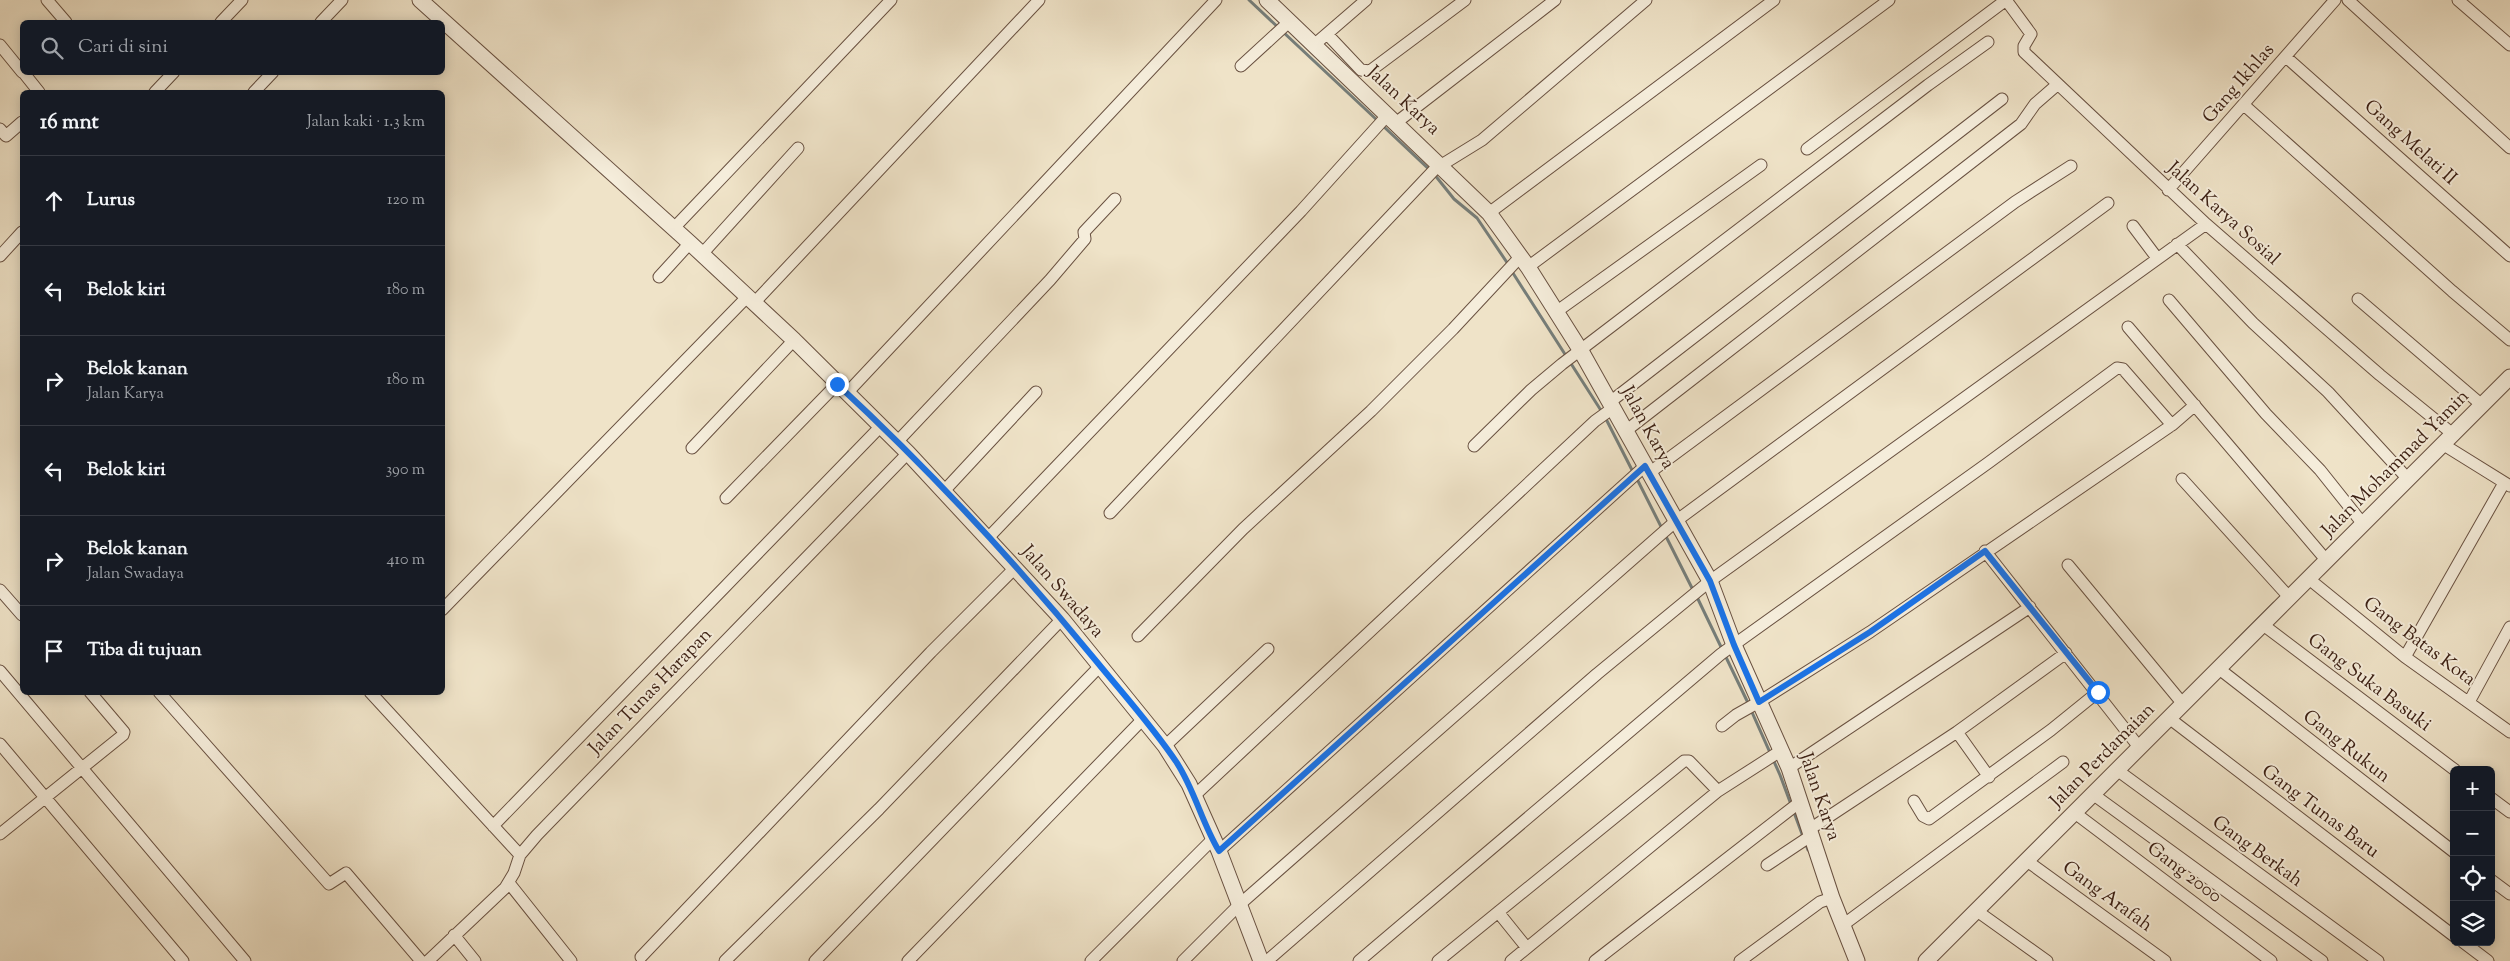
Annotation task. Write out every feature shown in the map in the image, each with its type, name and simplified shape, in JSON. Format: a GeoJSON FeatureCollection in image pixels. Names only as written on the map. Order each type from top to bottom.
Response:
{"type":"FeatureCollection","features":[{"type":"Feature","properties":{"kind":"street"},"geometry":{"type":"LineString","coordinates":[[47,0],[64,20]]}},
{"type":"Feature","properties":{"kind":"street"},"geometry":{"type":"LineString","coordinates":[[223,20],[242,0]]}},
{"type":"Feature","properties":{"kind":"street"},"geometry":{"type":"LineString","coordinates":[[323,20],[342,0]]}},
{"type":"Feature","properties":{"kind":"street"},"geometry":{"type":"LineString","coordinates":[[673,229],[891,0]]}},
{"type":"Feature","properties":{"kind":"street"},"geometry":{"type":"LineString","coordinates":[[445,607],[751,299],[1040,0]]}},
{"type":"Feature","properties":{"kind":"street"},"geometry":{"type":"LineString","coordinates":[[726,498],[842,388],[1216,0]]}},
{"type":"Feature","properties":{"kind":"street","name":"Jalan Karya"},"geometry":{"type":"LineString","coordinates":[[1269,0],[1285,26],[1314,45],[1390,119],[1435,170],[1489,213],[1556,312],[1571,358],[1627,430],[1644,470],[1707,584],[1728,650],[1753,705],[1789,768],[1795,805],[1811,832],[1827,900],[1843,924],[1852,959]]}},
{"type":"Feature","properties":{"kind":"street"},"geometry":{"type":"LineString","coordinates":[[1314,45],[1366,0]]}},
{"type":"Feature","properties":{"kind":"street"},"geometry":{"type":"LineString","coordinates":[[1326,34],[1361,70],[1370,71],[1465,0]]}},
{"type":"Feature","properties":{"kind":"street"},"geometry":{"type":"LineString","coordinates":[[988,538],[1233,283],[1375,128],[1555,0]]}},
{"type":"Feature","properties":{"kind":"street"},"geometry":{"type":"LineString","coordinates":[[1110,513],[1435,170],[1482,140],[1646,0]]}},
{"type":"Feature","properties":{"kind":"street"},"geometry":{"type":"LineString","coordinates":[[1489,213],[1774,0]]}},
{"type":"Feature","properties":{"kind":"street"},"geometry":{"type":"LineString","coordinates":[[1138,636],[1242,529],[1371,410],[1505,276],[1523,261],[1890,0]]}},
{"type":"Feature","properties":{"kind":"street"},"geometry":{"type":"LineString","coordinates":[[1807,149],[2006,0]]}},
{"type":"Feature","properties":{"kind":"street","name":"Jalan Karya Sosial"},"geometry":{"type":"LineString","coordinates":[[2006,0],[2031,34],[2024,46],[2024,52],[2206,224],[2380,375],[2449,440],[2507,484]]}},
{"type":"Feature","properties":{"kind":"street","name":"Gang Ikhlas"},"geometry":{"type":"LineString","coordinates":[[2168,190],[2335,0]]}},
{"type":"Feature","properties":{"kind":"street"},"geometry":{"type":"LineString","coordinates":[[2348,0],[2510,148]]}},
{"type":"Feature","properties":{"kind":"street"},"geometry":{"type":"LineString","coordinates":[[2458,0],[2510,45]]}},
{"type":"Feature","properties":{"kind":"street","name":"Jalan Swadaya"},"geometry":{"type":"LineString","coordinates":[[427,2],[794,340],[944,490],[1062,619],[1165,746],[1189,784],[1261,961]]}},
{"type":"Feature","properties":{"kind":"street"},"geometry":{"type":"LineString","coordinates":[[1241,66],[1285,26]]}},
{"type":"Feature","properties":{"kind":"street"},"geometry":{"type":"LineString","coordinates":[[1474,446],[1530,390],[1928,85],[1988,42]]}},
{"type":"Feature","properties":{"kind":"street"},"geometry":{"type":"LineString","coordinates":[[0,44],[20,68]]}},
{"type":"Feature","properties":{"kind":"street","name":"Gang Melati II"},"geometry":{"type":"LineString","coordinates":[[2286,57],[2510,256]]}},
{"type":"Feature","properties":{"kind":"street"},"geometry":{"type":"LineString","coordinates":[[26,75],[38,90]]}},
{"type":"Feature","properties":{"kind":"street"},"geometry":{"type":"LineString","coordinates":[[157,90],[171,75]]}},
{"type":"Feature","properties":{"kind":"street"},"geometry":{"type":"LineString","coordinates":[[256,90],[270,75]]}},
{"type":"Feature","properties":{"kind":"street"},"geometry":{"type":"LineString","coordinates":[[1627,430],[2021,124],[2035,104],[2058,84]]}},
{"type":"Feature","properties":{"kind":"street"},"geometry":{"type":"LineString","coordinates":[[1194,796],[1610,407],[2002,99]]}},
{"type":"Feature","properties":{"kind":"street"},"geometry":{"type":"LineString","coordinates":[[2244,105],[2452,291],[2510,340]]}},
{"type":"Feature","properties":{"kind":"street"},"geometry":{"type":"LineString","coordinates":[[3,132],[20,123]]}},
{"type":"Feature","properties":{"kind":"street"},"geometry":{"type":"LineString","coordinates":[[702,254],[798,148]]}},
{"type":"Feature","properties":{"kind":"street"},"geometry":{"type":"LineString","coordinates":[[1556,312],[1761,165]]}},
{"type":"Feature","properties":{"kind":"street"},"geometry":{"type":"LineString","coordinates":[[1091,961],[1215,846],[1627,482],[2007,208],[2071,166]]}},
{"type":"Feature","properties":{"kind":"street"},"geometry":{"type":"LineString","coordinates":[[897,442],[1050,280],[1085,240],[1084,232],[1115,199]]}},
{"type":"Feature","properties":{"kind":"street"},"geometry":{"type":"LineString","coordinates":[[1184,961],[1239,906],[1673,524],[2108,203]]}},
{"type":"Feature","properties":{"kind":"street"},"geometry":{"type":"LineString","coordinates":[[1267,961],[1597,674],[1707,584],[2206,224]]}},
{"type":"Feature","properties":{"kind":"street"},"geometry":{"type":"LineString","coordinates":[[2133,226],[2157,258]]}},
{"type":"Feature","properties":{"kind":"street"},"geometry":{"type":"LineString","coordinates":[[0,256],[20,234]]}},
{"type":"Feature","properties":{"kind":"street"},"geometry":{"type":"LineString","coordinates":[[660,277],[690,243]]}},
{"type":"Feature","properties":{"kind":"street"},"geometry":{"type":"LineString","coordinates":[[2177,244],[2253,323],[2328,392],[2408,479]]}},
{"type":"Feature","properties":{"kind":"street"},"geometry":{"type":"LineString","coordinates":[[2358,299],[2484,406]]}},
{"type":"Feature","properties":{"kind":"street"},"geometry":{"type":"LineString","coordinates":[[2169,300],[2266,414],[2320,470],[2360,521]]}},
{"type":"Feature","properties":{"kind":"street"},"geometry":{"type":"LineString","coordinates":[[2128,327],[2327,561]]}},
{"type":"Feature","properties":{"kind":"street"},"geometry":{"type":"LineString","coordinates":[[692,448],[794,340]]}},
{"type":"Feature","properties":{"kind":"street"},"geometry":{"type":"LineString","coordinates":[[1359,961],[1728,650],[2117,368],[2124,368],[2172,425]]}},
{"type":"Feature","properties":{"kind":"street","name":"Jalan Mohammad Yamin"},"geometry":{"type":"LineString","coordinates":[[2309,579],[2327,561],[2360,521],[2449,440],[2510,377]]}},
{"type":"Feature","properties":{"kind":"street"},"geometry":{"type":"LineString","coordinates":[[944,490],[1036,392]]}},
{"type":"Feature","properties":{"kind":"street"},"geometry":{"type":"LineString","coordinates":[[1722,726],[1870,632],[1985,551],[2172,425],[2195,405]]}},
{"type":"Feature","properties":{"kind":"street"},"geometry":{"type":"LineString","coordinates":[[493,826],[881,426]]}},
{"type":"Feature","properties":{"kind":"street","name":"Jalan Tunas Harapan"},"geometry":{"type":"LineString","coordinates":[[428,961],[509,883],[520,855],[590,779],[908,453]]}},
{"type":"Feature","properties":{"kind":"street"},"geometry":{"type":"LineString","coordinates":[[2182,479],[2289,597]]}},
{"type":"Feature","properties":{"kind":"street"},"geometry":{"type":"LineString","coordinates":[[2405,657],[2507,484]]}},
{"type":"Feature","properties":{"kind":"street"},"geometry":{"type":"LineString","coordinates":[[1985,551],[2098,692],[2139,747]]}},
{"type":"Feature","properties":{"kind":"street"},"geometry":{"type":"LineString","coordinates":[[2068,566],[2183,704]]}},
{"type":"Feature","properties":{"kind":"street"},"geometry":{"type":"LineString","coordinates":[[641,957],[931,652],[1015,568]]}},
{"type":"Feature","properties":{"kind":"street","name":"Jalan Perdamaian"},"geometry":{"type":"LineString","coordinates":[[1932,959],[2139,747],[2309,579]]}},
{"type":"Feature","properties":{"kind":"street","name":"Gang Batas Kota"},"geometry":{"type":"LineString","coordinates":[[2309,579],[2405,657],[2510,732]]}},
{"type":"Feature","properties":{"kind":"street"},"geometry":{"type":"LineString","coordinates":[[0,590],[20,613]]}},
{"type":"Feature","properties":{"kind":"street"},"geometry":{"type":"LineString","coordinates":[[1789,768],[2030,607]]}},
{"type":"Feature","properties":{"kind":"street"},"geometry":{"type":"LineString","coordinates":[[725,961],[879,808],[1062,619]]}},
{"type":"Feature","properties":{"kind":"street","name":"Gang Suka Basuki"},"geometry":{"type":"LineString","coordinates":[[2262,624],[2450,767]]}},
{"type":"Feature","properties":{"kind":"street"},"geometry":{"type":"LineString","coordinates":[[2468,702],[2510,627]]}},
{"type":"Feature","properties":{"kind":"street"},"geometry":{"type":"LineString","coordinates":[[1165,746],[1268,649]]}},
{"type":"Feature","properties":{"kind":"street"},"geometry":{"type":"LineString","coordinates":[[1766,865],[1957,732],[2066,653]]}},
{"type":"Feature","properties":{"kind":"street"},"geometry":{"type":"LineString","coordinates":[[815,961],[1100,666]]}},
{"type":"Feature","properties":{"kind":"street","name":"Gang Rukun"},"geometry":{"type":"LineString","coordinates":[[2218,668],[2450,849]]}},
{"type":"Feature","properties":{"kind":"street"},"geometry":{"type":"LineString","coordinates":[[0,672],[245,961]]}},
{"type":"Feature","properties":{"kind":"street"},"geometry":{"type":"LineString","coordinates":[[1914,801],[1923,816],[1929,819],[1989,777],[2098,692]]}},
{"type":"Feature","properties":{"kind":"street"},"geometry":{"type":"LineString","coordinates":[[2,830],[124,735],[124,732],[93,695]]}},
{"type":"Feature","properties":{"kind":"street"},"geometry":{"type":"LineString","coordinates":[[162,695],[330,884],[346,873],[421,961]]}},
{"type":"Feature","properties":{"kind":"street"},"geometry":{"type":"LineString","coordinates":[[373,695],[520,855]]}},
{"type":"Feature","properties":{"kind":"street","name":"Gang Tunas Baru"},"geometry":{"type":"LineString","coordinates":[[2169,718],[2450,932]]}},
{"type":"Feature","properties":{"kind":"street"},"geometry":{"type":"LineString","coordinates":[[908,961],[1143,719]]}},
{"type":"Feature","properties":{"kind":"street"},"geometry":{"type":"LineString","coordinates":[[1957,732],[1989,777]]}},
{"type":"Feature","properties":{"kind":"street"},"geometry":{"type":"LineString","coordinates":[[0,744],[183,961]]}},
{"type":"Feature","properties":{"kind":"street"},"geometry":{"type":"LineString","coordinates":[[1511,961],[1718,792],[1779,751]]}},
{"type":"Feature","properties":{"kind":"street"},"geometry":{"type":"LineString","coordinates":[[1438,961],[1684,761],[1690,761],[1718,792]]}},
{"type":"Feature","properties":{"kind":"street"},"geometry":{"type":"LineString","coordinates":[[1843,924],[2063,762]]}},
{"type":"Feature","properties":{"kind":"street","name":"Gang Berkah"},"geometry":{"type":"LineString","coordinates":[[2117,770],[2378,961]]}},
{"type":"Feature","properties":{"kind":"street"},"geometry":{"type":"LineString","coordinates":[[2094,794],[2322,961]]}},
{"type":"Feature","properties":{"kind":"street"},"geometry":{"type":"LineString","coordinates":[[2495,801],[2510,812]]}},
{"type":"Feature","properties":{"kind":"street"},"geometry":{"type":"LineString","coordinates":[[1595,961],[1795,805]]}},
{"type":"Feature","properties":{"kind":"street","name":"Gang 2000"},"geometry":{"type":"LineString","coordinates":[[2075,813],[2271,961]]}},
{"type":"Feature","properties":{"kind":"street","name":"Gang Arafah"},"geometry":{"type":"LineString","coordinates":[[2028,861],[2165,961]]}},
{"type":"Feature","properties":{"kind":"street"},"geometry":{"type":"LineString","coordinates":[[509,883],[571,961]]}},
{"type":"Feature","properties":{"kind":"street"},"geometry":{"type":"LineString","coordinates":[[2495,883],[2510,894]]}},
{"type":"Feature","properties":{"kind":"street"},"geometry":{"type":"LineString","coordinates":[[1740,961],[1827,900]]}},
{"type":"Feature","properties":{"kind":"street"},"geometry":{"type":"LineString","coordinates":[[1977,911],[2048,961]]}},
{"type":"Feature","properties":{"kind":"street"},"geometry":{"type":"LineString","coordinates":[[1498,912],[1527,948]]}},
{"type":"Feature","properties":{"kind":"street"},"geometry":{"type":"LineString","coordinates":[[454,935],[476,961]]}},
{"type":"Feature","properties":{"kind":"street"},"geometry":{"type":"LineString","coordinates":[[2468,946],[2488,961]]}},
{"type":"Feature","properties":{"kind":"waterway"},"geometry":{"type":"LineString","coordinates":[[1249,0],[1378,121]]}},
{"type":"Feature","properties":{"kind":"waterway"},"geometry":{"type":"LineString","coordinates":[[1382,125],[1434,174],[1454,199],[1477,218],[1508,264]]}},
{"type":"Feature","properties":{"kind":"waterway"},"geometry":{"type":"LineString","coordinates":[[1511,270],[1602,412]]}},
{"type":"Feature","properties":{"kind":"waterway"},"geometry":{"type":"LineString","coordinates":[[1605,417],[1633,472]]}},
{"type":"Feature","properties":{"kind":"waterway"},"geometry":{"type":"LineString","coordinates":[[1636,477],[1693,590]]}},
{"type":"Feature","properties":{"kind":"waterway"},"geometry":{"type":"LineString","coordinates":[[1696,595],[1749,705]]}},
{"type":"Feature","properties":{"kind":"waterway"},"geometry":{"type":"LineString","coordinates":[[2236,641],[2274,603]]}},
{"type":"Feature","properties":{"kind":"waterway"},"geometry":{"type":"LineString","coordinates":[[1751,710],[1780,775],[1808,850]]}},
{"type":"Feature","properties":{"kind":"route"},"geometry":{"type":"LineString","coordinates":[[837,384],[944,490],[1062,619],[1177,763],[1189,784],[1212,840],[1219,851],[1645,466],[1710,581],[1734,645],[1759,702],[1870,632],[1985,551],[2098,692]]}}]}
